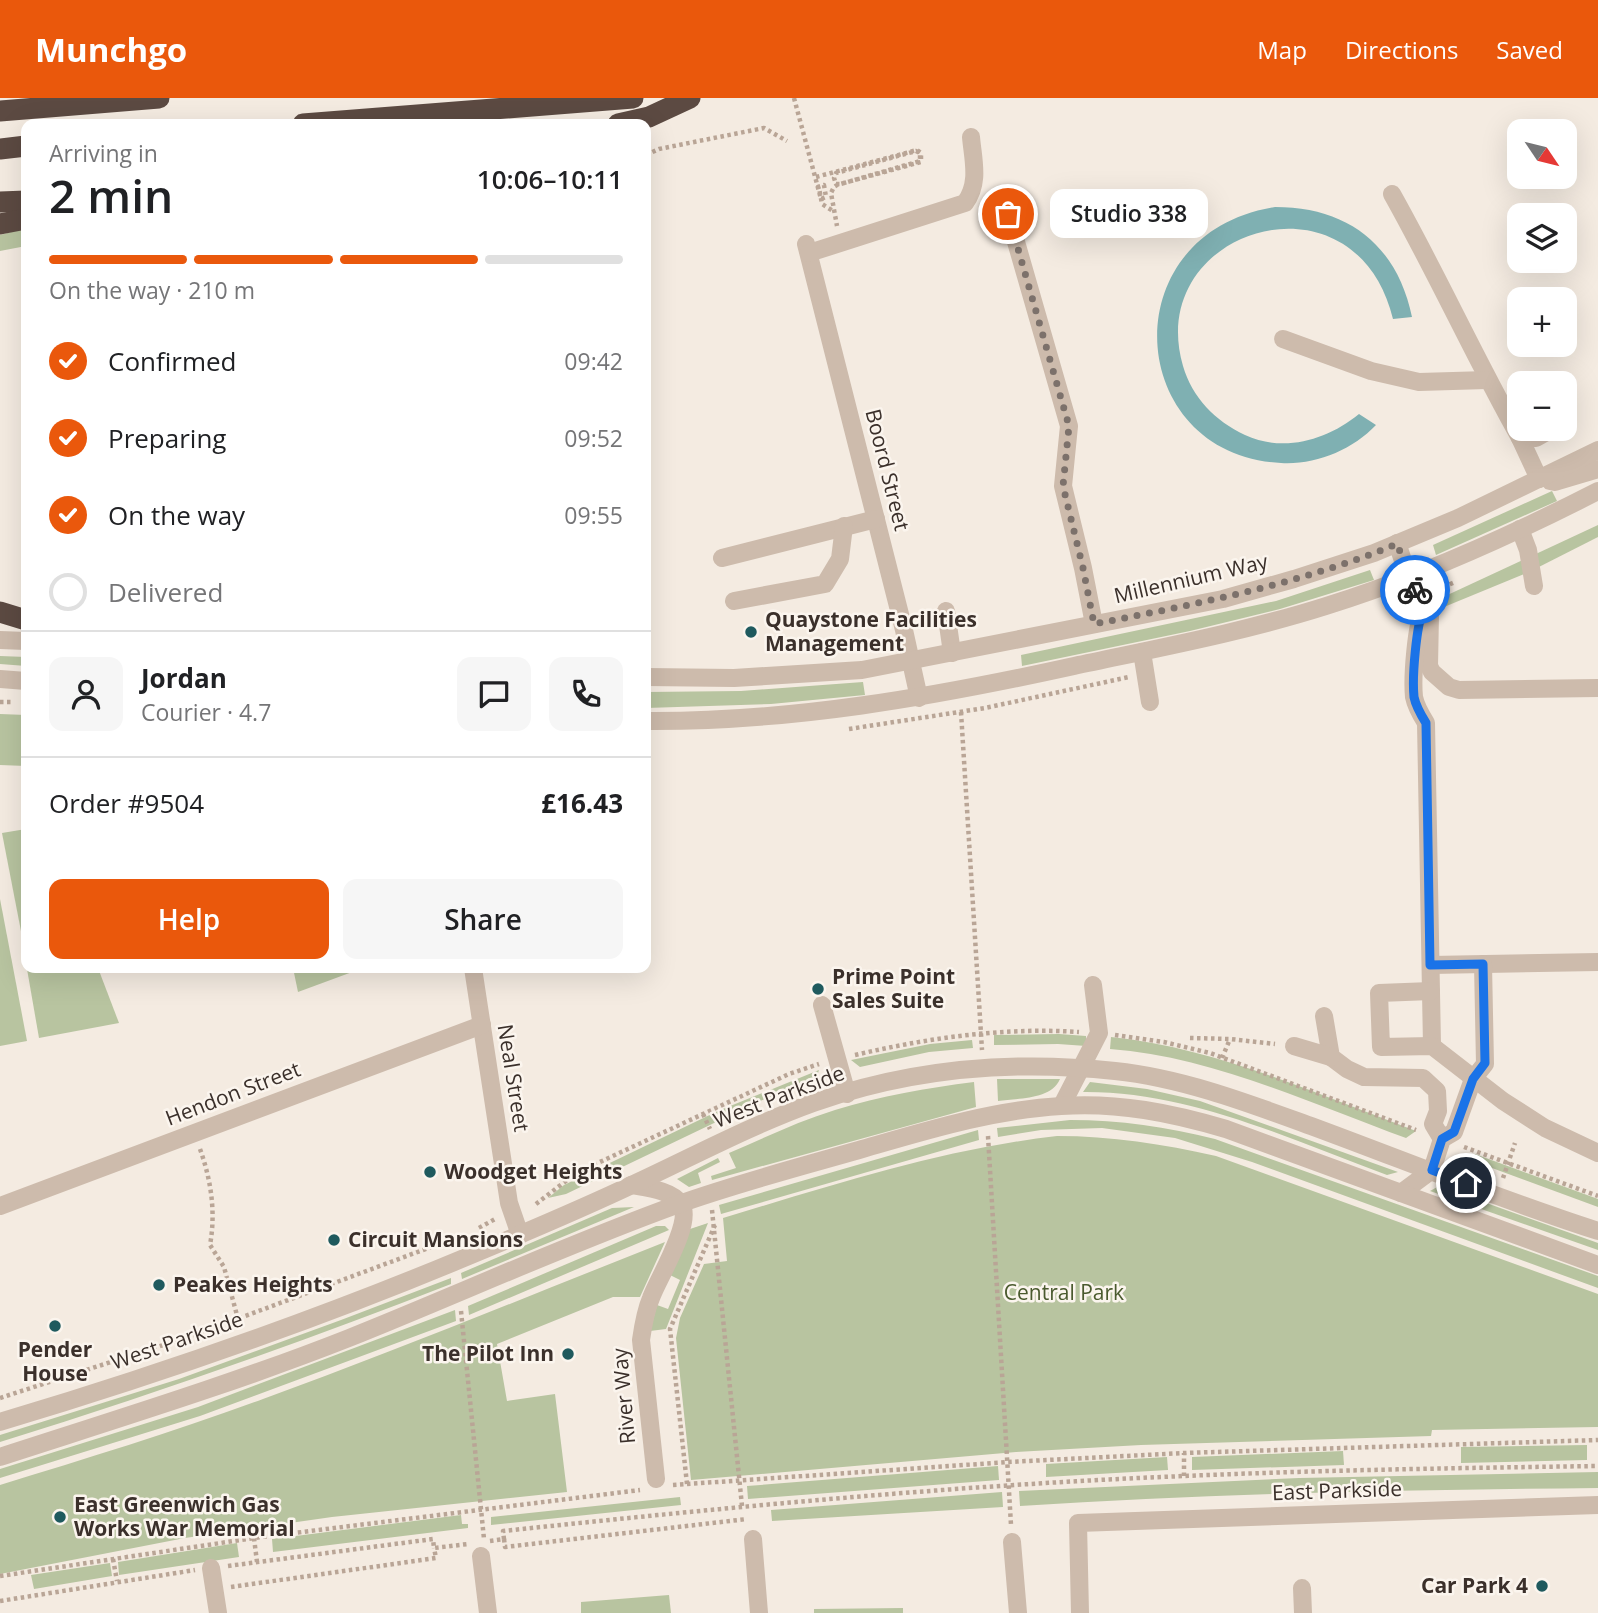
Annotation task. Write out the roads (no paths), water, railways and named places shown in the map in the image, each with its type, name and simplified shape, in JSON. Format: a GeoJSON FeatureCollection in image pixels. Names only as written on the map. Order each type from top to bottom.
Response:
{"type":"FeatureCollection","features":[{"type":"Feature","properties":{"kind":"highway"},"geometry":{"type":"LineString","coordinates":[[0,111],[159,98]]}},
{"type":"Feature","properties":{"kind":"highway"},"geometry":{"type":"LineString","coordinates":[[366,119],[633,98]]}},
{"type":"Feature","properties":{"kind":"highway"},"geometry":{"type":"LineString","coordinates":[[640,119],[690,98]]}},
{"type":"Feature","properties":{"kind":"highway"},"geometry":{"type":"LineString","coordinates":[[0,149],[21,147]]}},
{"type":"Feature","properties":{"kind":"highway"},"geometry":{"type":"LineString","coordinates":[[0,202],[21,201]]}},
{"type":"Feature","properties":{"kind":"highway"},"geometry":{"type":"LineString","coordinates":[[0,224],[21,220]]}},
{"type":"Feature","properties":{"kind":"highway"},"geometry":{"type":"LineString","coordinates":[[0,612],[21,618]]}},
{"type":"Feature","properties":{"kind":"street","name":"Boord Street"},"geometry":{"type":"LineString","coordinates":[[919,698],[808,248],[842,242],[965,203],[973,192],[975,181],[971,137]]}},
{"type":"Feature","properties":{"kind":"street"},"geometry":{"type":"LineString","coordinates":[[1392,194],[1507,415]]}},
{"type":"Feature","properties":{"kind":"street"},"geometry":{"type":"LineString","coordinates":[[1008,214],[1069,426],[1063,486],[1094,624]]}},
{"type":"Feature","properties":{"kind":"street"},"geometry":{"type":"LineString","coordinates":[[1283,339],[1371,371],[1419,382],[1487,380]]}},
{"type":"Feature","properties":{"kind":"street"},"geometry":{"type":"LineString","coordinates":[[1521,441],[1539,479],[1555,482],[1598,469]]}},
{"type":"Feature","properties":{"kind":"street","name":"Millennium Way"},"geometry":{"type":"LineString","coordinates":[[651,677],[792,676],[862,670],[1234,596],[1397,544],[1458,519],[1598,450]]}},
{"type":"Feature","properties":{"kind":"street"},"geometry":{"type":"LineString","coordinates":[[651,721],[756,718],[842,710],[919,698],[1246,629],[1326,607],[1409,578],[1598,491]]}},
{"type":"Feature","properties":{"kind":"street"},"geometry":{"type":"LineString","coordinates":[[722,558],[876,519]]}},
{"type":"Feature","properties":{"kind":"street"},"geometry":{"type":"LineString","coordinates":[[734,601],[825,584],[840,559],[844,526]]}},
{"type":"Feature","properties":{"kind":"street"},"geometry":{"type":"LineString","coordinates":[[1520,529],[1528,550],[1534,586]]}},
{"type":"Feature","properties":{"kind":"street"},"geometry":{"type":"LineString","coordinates":[[1397,544],[1409,578],[1430,615],[1429,666],[1440,681],[1459,690],[1593,688]]}},
{"type":"Feature","properties":{"kind":"street"},"geometry":{"type":"LineString","coordinates":[[1424,607],[1419,620],[1414,698],[1426,723],[1432,1046]]}},
{"type":"Feature","properties":{"kind":"street"},"geometry":{"type":"LineString","coordinates":[[946,611],[953,653]]}},
{"type":"Feature","properties":{"kind":"street"},"geometry":{"type":"LineString","coordinates":[[0,640],[21,641]]}},
{"type":"Feature","properties":{"kind":"street"},"geometry":{"type":"LineString","coordinates":[[1142,652],[1150,702]]}},
{"type":"Feature","properties":{"kind":"street"},"geometry":{"type":"LineString","coordinates":[[0,679],[21,681]]}},
{"type":"Feature","properties":{"kind":"street"},"geometry":{"type":"LineString","coordinates":[[1430,965],[1598,962]]}},
{"type":"Feature","properties":{"kind":"street"},"geometry":{"type":"LineString","coordinates":[[1401,1193],[1432,1170],[1442,1139],[1454,1132],[1473,1079],[1485,1063],[1483,964]]}},
{"type":"Feature","properties":{"kind":"street","name":"Neal Street"},"geometry":{"type":"LineString","coordinates":[[474,973],[509,1203],[520,1235]]}},
{"type":"Feature","properties":{"kind":"street"},"geometry":{"type":"LineString","coordinates":[[1062,1105],[1099,1033],[1093,985]]}},
{"type":"Feature","properties":{"kind":"street"},"geometry":{"type":"LineString","coordinates":[[1431,991],[1379,993],[1381,1047],[1432,1046],[1473,1079],[1545,1128],[1598,1153]]}},
{"type":"Feature","properties":{"kind":"street"},"geometry":{"type":"LineString","coordinates":[[822,1005],[847,1094]]}},
{"type":"Feature","properties":{"kind":"street"},"geometry":{"type":"LineString","coordinates":[[1324,1016],[1331,1057]]}},
{"type":"Feature","properties":{"kind":"street","name":"Hendon Street"},"geometry":{"type":"LineString","coordinates":[[0,1206],[482,1025]]}},
{"type":"Feature","properties":{"kind":"street"},"geometry":{"type":"LineString","coordinates":[[1294,1046],[1331,1057],[1364,1077],[1423,1078],[1437,1091],[1438,1111],[1433,1124],[1442,1139]]}},
{"type":"Feature","properties":{"kind":"street","name":"West Parkside"},"geometry":{"type":"LineString","coordinates":[[0,1422],[175,1367],[330,1311],[520,1235],[757,1125],[817,1102],[900,1080],[984,1067],[1082,1068],[1157,1078],[1208,1091],[1598,1231]]}},
{"type":"Feature","properties":{"kind":"street"},"geometry":{"type":"LineString","coordinates":[[0,1457],[184,1397],[344,1340],[681,1203],[987,1115],[1062,1105],[1132,1108],[1191,1119],[1226,1129],[1598,1265]]}},
{"type":"Feature","properties":{"kind":"street"},"geometry":{"type":"LineString","coordinates":[[631,1185],[666,1193],[681,1203]]}},
{"type":"Feature","properties":{"kind":"street","name":"River Way"},"geometry":{"type":"LineString","coordinates":[[656,1485],[641,1340],[651,1297],[681,1233],[685,1216],[681,1203]]}},
{"type":"Feature","properties":{"kind":"street","name":"East Parkside"},"geometry":{"type":"LineString","coordinates":[[1080,1613],[1078,1523],[1598,1505]]}},
{"type":"Feature","properties":{"kind":"street"},"geometry":{"type":"LineString","coordinates":[[1012,1534],[1018,1613]]}},
{"type":"Feature","properties":{"kind":"street"},"geometry":{"type":"LineString","coordinates":[[753,1539],[759,1613]]}},
{"type":"Feature","properties":{"kind":"street"},"geometry":{"type":"LineString","coordinates":[[483,1549],[488,1613]]}},
{"type":"Feature","properties":{"kind":"street"},"geometry":{"type":"LineString","coordinates":[[211,1568],[218,1613]]}},
{"type":"Feature","properties":{"kind":"street"},"geometry":{"type":"LineString","coordinates":[[1302,1588],[1303,1613]]}},
{"type":"Feature","properties":{"kind":"water"},"geometry":{"type":"Polygon","coordinates":[[[1275,207],[1325,214],[1365,235],[1395,269],[1412,317],[1393,319],[1371,271],[1339,241],[1299,229],[1259,233],[1222,250],[1194,279],[1179,318],[1183,366],[1199,398],[1224,423],[1245,435],[1275,443],[1319,437],[1359,414],[1376,425],[1345,449],[1294,463],[1281,463],[1229,451],[1191,423],[1167,385],[1157,342],[1163,297],[1184,257],[1221,225],[1275,207]]]}},
{"type":"Feature","properties":{"kind":"place","name":"Studio 338"},"geometry":{"type":"Point","coordinates":[1008,214]}},
{"type":"Feature","properties":{"kind":"place","name":"Quaystone Facilities Management"},"geometry":{"type":"Point","coordinates":[751,632]}},
{"type":"Feature","properties":{"kind":"place","name":"Prime Point Sales Suite"},"geometry":{"type":"Point","coordinates":[818,989]}},
{"type":"Feature","properties":{"kind":"place","name":"Woodget Heights"},"geometry":{"type":"Point","coordinates":[430,1172]}},
{"type":"Feature","properties":{"kind":"place","name":"Circuit Mansions"},"geometry":{"type":"Point","coordinates":[334,1240]}},
{"type":"Feature","properties":{"kind":"place","name":"Peakes Heights"},"geometry":{"type":"Point","coordinates":[159,1285]}},
{"type":"Feature","properties":{"kind":"place","name":"Pender House"},"geometry":{"type":"Point","coordinates":[55,1326]}},
{"type":"Feature","properties":{"kind":"place","name":"The Pilot Inn"},"geometry":{"type":"Point","coordinates":[568,1354]}},
{"type":"Feature","properties":{"kind":"place","name":"East Greenwich Gas Works War Memorial"},"geometry":{"type":"Point","coordinates":[60,1517]}},
{"type":"Feature","properties":{"kind":"place","name":"Car Park 4"},"geometry":{"type":"Point","coordinates":[1542,1586]}},
{"type":"Feature","properties":{"kind":"park label","name":"Central Park"},"geometry":{"type":"Point","coordinates":[1064,1293]}}]}
